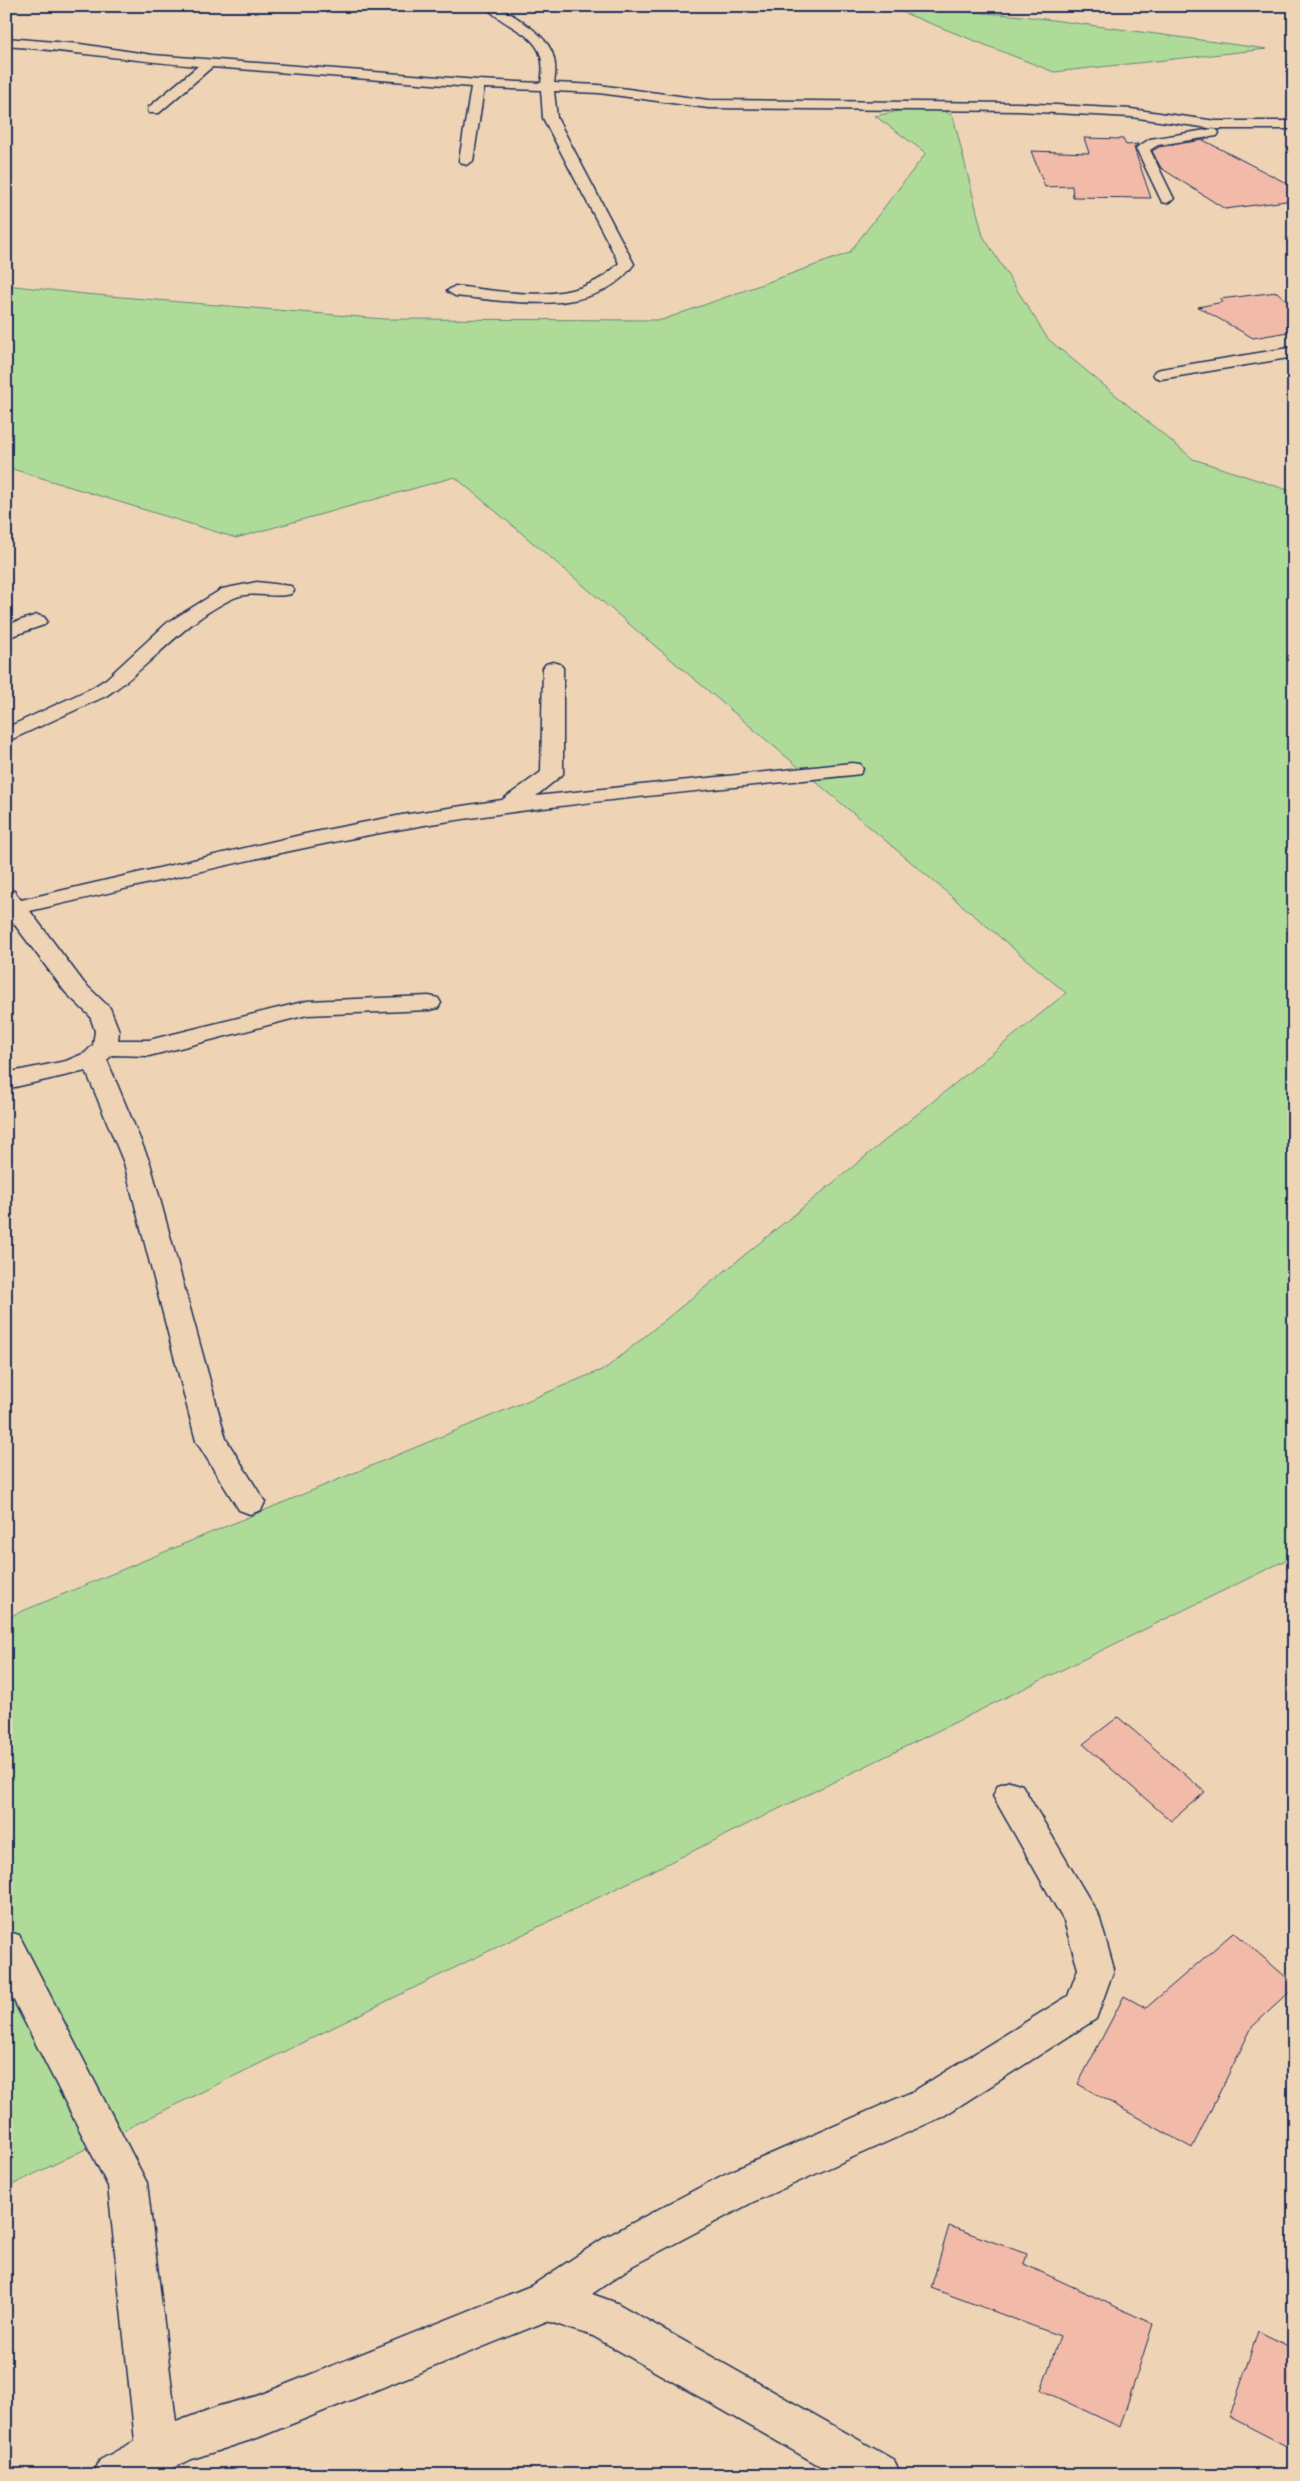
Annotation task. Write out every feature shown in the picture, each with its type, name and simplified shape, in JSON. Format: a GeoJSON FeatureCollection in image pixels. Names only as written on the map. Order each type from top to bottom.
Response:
{"type":"FeatureCollection","features":[{"type":"Feature","properties":{"kind":"street"},"geometry":{"type":"LineString","coordinates":[[455,291],[556,298],[579,296],[601,287],[621,273],[627,264],[550,118],[547,87],[550,71],[546,51],[536,36],[491,6]]}},
{"type":"Feature","properties":{"kind":"street"},"geometry":{"type":"LineString","coordinates":[[6,42],[80,48],[153,59],[478,84],[599,89],[708,104],[1018,106],[1131,113],[1238,127],[1294,125]]}},
{"type":"Feature","properties":{"kind":"street"},"geometry":{"type":"LineString","coordinates":[[15,53],[29,44]]}},
{"type":"Feature","properties":{"kind":"street"},"geometry":{"type":"LineString","coordinates":[[154,110],[211,62]]}},
{"type":"Feature","properties":{"kind":"street"},"geometry":{"type":"LineString","coordinates":[[466,161],[478,84]]}},
{"type":"Feature","properties":{"kind":"street"},"geometry":{"type":"LineString","coordinates":[[1167,199],[1143,148],[1155,142],[1204,135],[1238,127]]}},
{"type":"Feature","properties":{"kind":"street"},"geometry":{"type":"LineString","coordinates":[[1161,374],[1294,352]]}},
{"type":"Feature","properties":{"kind":"street"},"geometry":{"type":"LineString","coordinates":[[6,736],[42,716],[99,692],[113,683],[174,627],[229,593],[257,588],[284,590]]}},
{"type":"Feature","properties":{"kind":"street"},"geometry":{"type":"LineString","coordinates":[[6,632],[37,621]]}},
{"type":"Feature","properties":{"kind":"street"},"geometry":{"type":"LineString","coordinates":[[507,807],[552,774],[553,668]]}},
{"type":"Feature","properties":{"kind":"street"},"geometry":{"type":"LineString","coordinates":[[250,1502],[212,1442],[137,1163],[100,1053],[107,1031],[102,1012],[75,988],[10,902],[295,842],[404,822],[507,807],[852,769]]}},
{"type":"Feature","properties":{"kind":"street"},"geometry":{"type":"LineString","coordinates":[[6,1081],[72,1068],[100,1053],[149,1048],[307,1008],[429,1003]]}},
{"type":"Feature","properties":{"kind":"street"},"geometry":{"type":"LineString","coordinates":[[115,2475],[158,2450],[221,2425],[257,2416],[547,2300],[618,2252],[730,2192],[835,2147],[928,2104],[1083,2007],[1096,1969],[1081,1916],[1010,1796]]}},
{"type":"Feature","properties":{"kind":"street"},"geometry":{"type":"LineString","coordinates":[[6,1947],[127,2182],[158,2450]]}},
{"type":"Feature","properties":{"kind":"street"},"geometry":{"type":"LineString","coordinates":[[547,2300],[602,2318],[879,2475]]}},
{"type":"Feature","properties":{"kind":"green space"},"geometry":{"type":"Polygon","coordinates":[[[859,6],[937,6],[960,11],[1023,16],[1267,49],[1054,72],[904,13],[859,6]]]}},
{"type":"Feature","properties":{"kind":"green space"},"geometry":{"type":"Polygon","coordinates":[[[933,104],[953,116],[983,236],[1048,339],[1193,459],[1294,492],[1294,1556],[6,2188],[6,1618],[606,1368],[1066,993],[455,477],[236,538],[6,467],[6,285],[85,294],[384,319],[662,320],[849,253],[926,153],[875,116],[933,104]]]}},
{"type":"Feature","properties":{"kind":"building"},"geometry":{"type":"Polygon","coordinates":[[[1084,138],[1123,139],[1126,145],[1138,144],[1134,147],[1151,198],[1073,197],[1072,186],[1045,187],[1031,151],[1089,153],[1084,138]]]}},
{"type":"Feature","properties":{"kind":"building"},"geometry":{"type":"Polygon","coordinates":[[[1203,140],[1294,187],[1294,200],[1225,209],[1161,168],[1152,151],[1159,147],[1203,140]]]}},
{"type":"Feature","properties":{"kind":"building"},"geometry":{"type":"Polygon","coordinates":[[[1277,292],[1294,307],[1294,331],[1253,338],[1198,307],[1223,302],[1220,299],[1277,292]]]}},
{"type":"Feature","properties":{"kind":"building"},"geometry":{"type":"Polygon","coordinates":[[[1118,1717],[1205,1792],[1171,1821],[1083,1744],[1118,1717]]]}},
{"type":"Feature","properties":{"kind":"building"},"geometry":{"type":"Polygon","coordinates":[[[1234,1932],[1294,1984],[1294,1988],[1252,2027],[1192,2148],[1078,2084],[1124,1996],[1146,2008],[1234,1932]]]}},
{"type":"Feature","properties":{"kind":"building"},"geometry":{"type":"Polygon","coordinates":[[[949,2226],[1027,2254],[1024,2264],[1153,2324],[1120,2427],[1041,2390],[1060,2336],[931,2288],[949,2226]]]}},
{"type":"Feature","properties":{"kind":"building"},"geometry":{"type":"Polygon","coordinates":[[[1258,2331],[1294,2349],[1294,2450],[1230,2417],[1258,2331]]]}}]}
